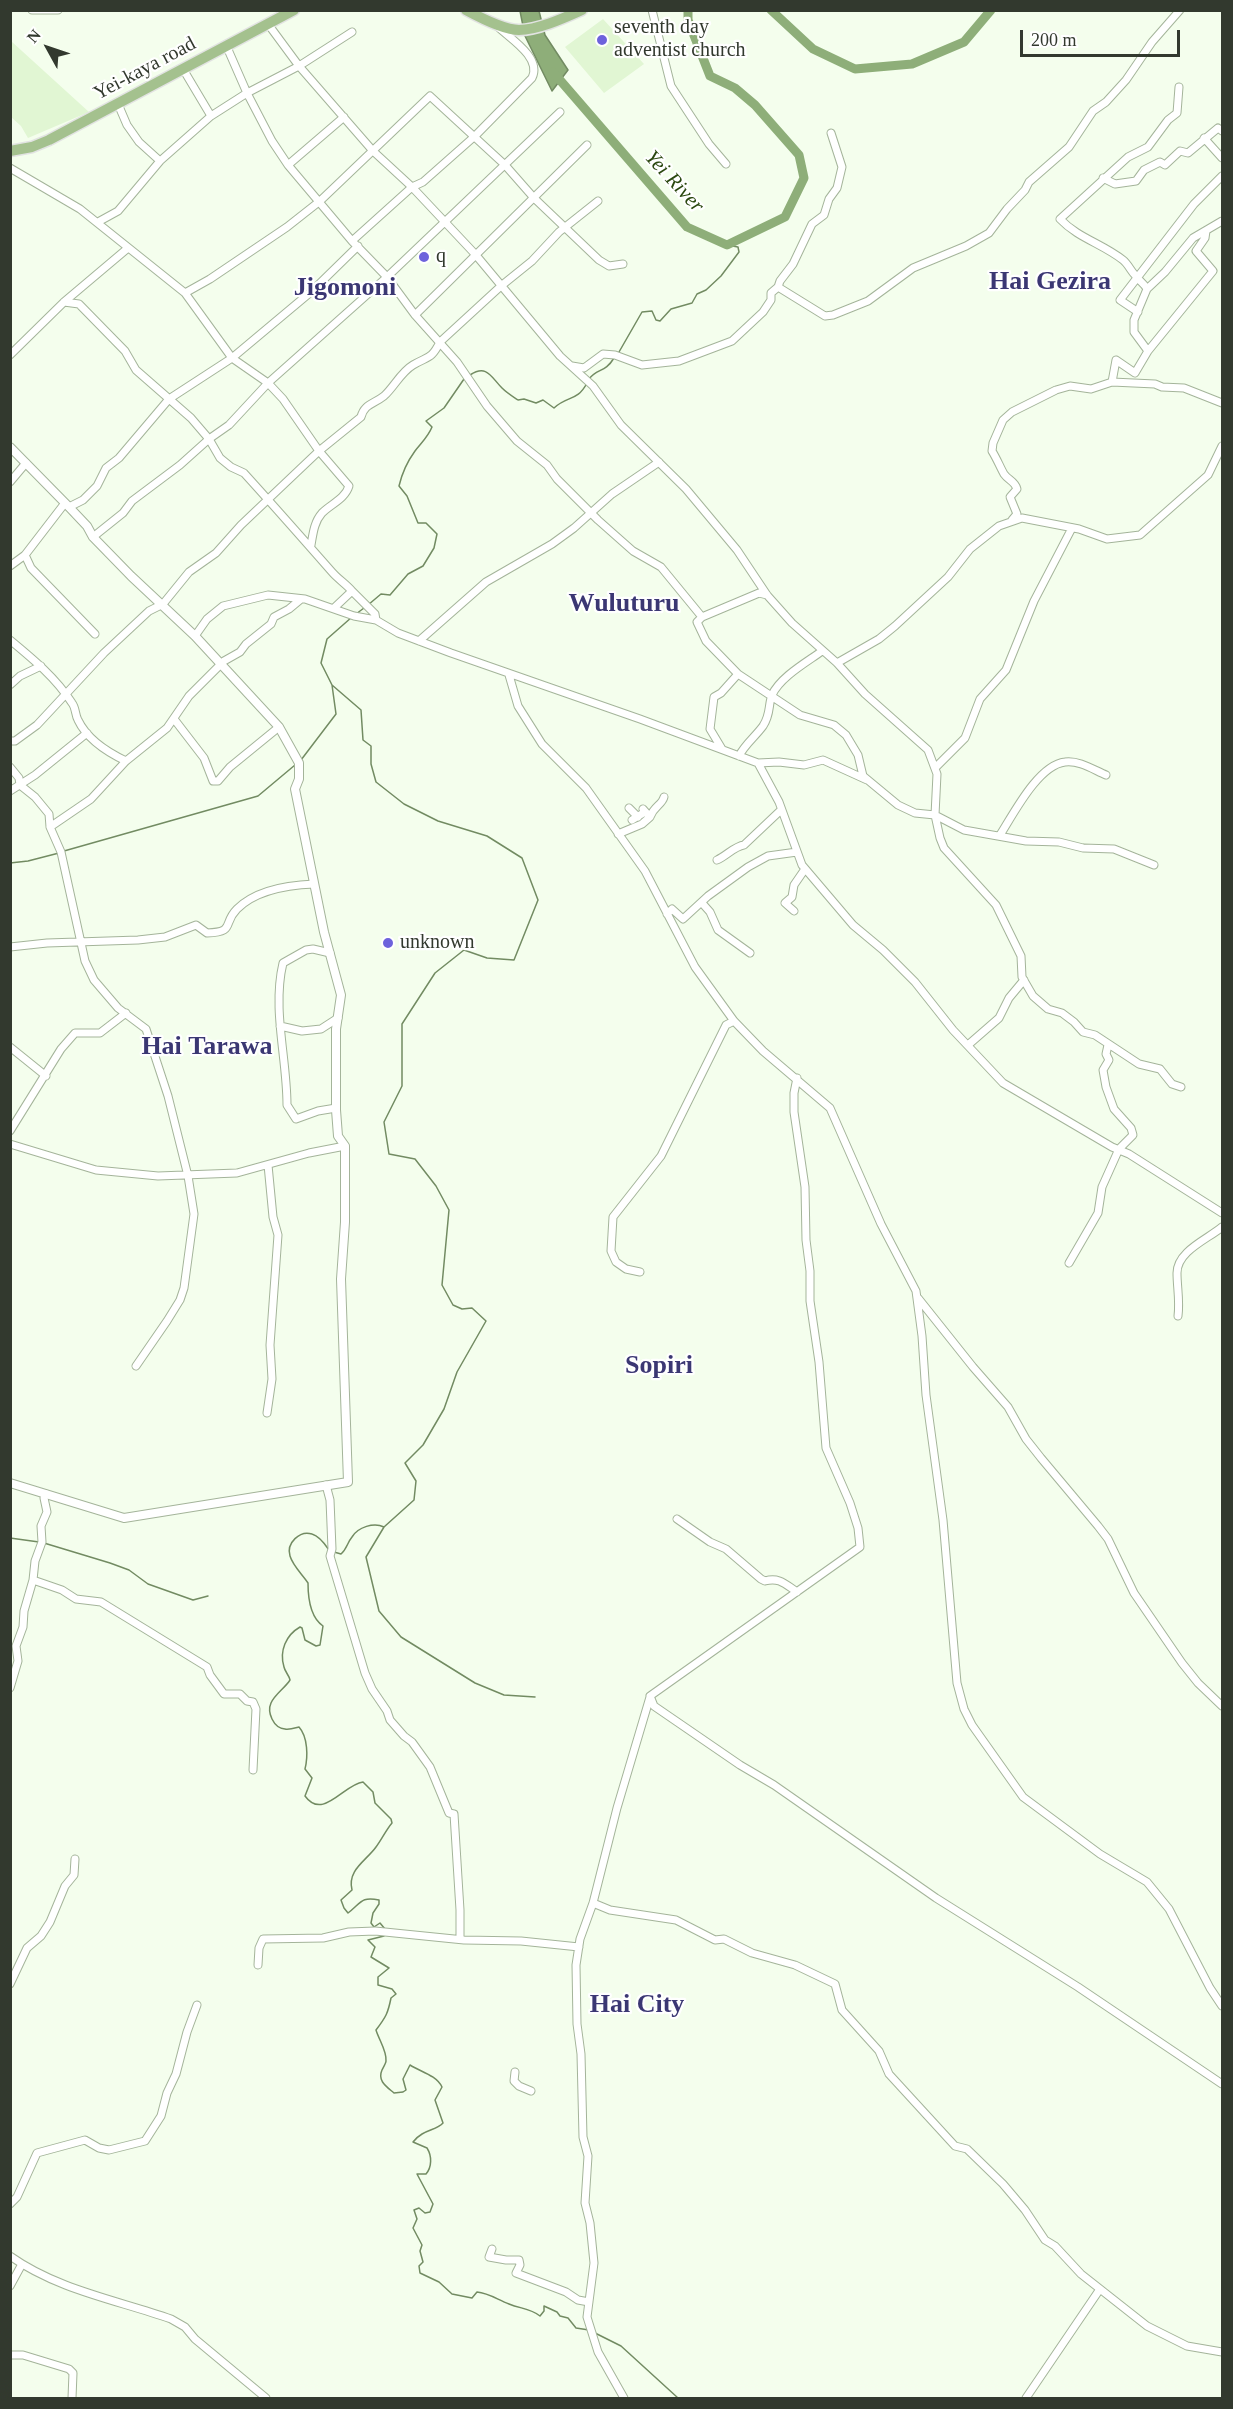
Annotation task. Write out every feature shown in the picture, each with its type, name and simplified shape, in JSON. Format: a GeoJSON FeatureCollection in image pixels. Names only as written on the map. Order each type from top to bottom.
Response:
{"type":"FeatureCollection","features":[{"type":"Feature","properties":{"kind":"main road","name":"Yei-kaya road"},"geometry":{"type":"LineString","coordinates":[[10,151],[32,147],[49,140],[294,10]]}},
{"type":"Feature","properties":{"kind":"main road"},"geometry":{"type":"LineString","coordinates":[[466,10],[494,23],[518,30],[551,22],[582,10]]}},
{"type":"Feature","properties":{"kind":"street"},"geometry":{"type":"LineString","coordinates":[[32,10],[58,10]]}},
{"type":"Feature","properties":{"kind":"street"},"geometry":{"type":"LineString","coordinates":[[652,10],[671,86],[709,144],[726,164]]}},
{"type":"Feature","properties":{"kind":"street"},"geometry":{"type":"LineString","coordinates":[[778,287],[825,316],[833,315],[868,301],[913,268],[966,246],[989,233],[1029,182],[1069,147],[1093,111],[1106,102],[1126,80],[1152,42],[1180,10]]}},
{"type":"Feature","properties":{"kind":"street"},"geometry":{"type":"LineString","coordinates":[[10,566],[24,555],[67,505],[83,500],[97,486],[106,468],[119,458],[169,399],[232,358],[312,291],[412,187],[428,178],[475,136],[532,78],[535,69],[521,48],[494,23]]}},
{"type":"Feature","properties":{"kind":"street"},"geometry":{"type":"LineString","coordinates":[[268,24],[299,66],[372,151],[412,187],[474,254],[560,356],[588,382],[621,425],[686,489],[737,550],[767,595],[792,623],[837,663],[865,694],[928,750],[936,768],[936,815],[944,848],[996,904],[1021,956],[1024,980],[1033,996],[1048,1010],[1062,1012],[1083,1032],[1095,1035],[1139,1064],[1160,1069],[1172,1084],[1181,1087]]}},
{"type":"Feature","properties":{"kind":"street"},"geometry":{"type":"LineString","coordinates":[[98,222],[118,211],[160,161],[211,116],[247,93],[299,66],[352,32]]}},
{"type":"Feature","properties":{"kind":"street"},"geometry":{"type":"LineString","coordinates":[[226,45],[247,93],[272,141],[288,165],[355,244],[387,277],[415,315],[440,342],[487,406],[517,441],[547,465],[557,479],[633,551],[661,567],[702,617]]}},
{"type":"Feature","properties":{"kind":"street"},"geometry":{"type":"LineString","coordinates":[[183,69],[211,116]]}},
{"type":"Feature","properties":{"kind":"street"},"geometry":{"type":"LineString","coordinates":[[1145,286],[1124,261],[1068,228],[1060,219],[1128,157],[1148,147],[1168,120],[1177,113],[1179,87]]}},
{"type":"Feature","properties":{"kind":"street"},"geometry":{"type":"LineString","coordinates":[[185,293],[210,279],[320,201],[430,96],[505,165],[564,228],[605,264],[623,264]]}},
{"type":"Feature","properties":{"kind":"street"},"geometry":{"type":"LineString","coordinates":[[118,104],[127,125],[139,142],[160,161]]}},
{"type":"Feature","properties":{"kind":"street"},"geometry":{"type":"LineString","coordinates":[[93,537],[123,513],[132,501],[229,425],[268,383],[387,277],[560,112]]}},
{"type":"Feature","properties":{"kind":"street"},"geometry":{"type":"LineString","coordinates":[[288,165],[344,117]]}},
{"type":"Feature","properties":{"kind":"street"},"geometry":{"type":"LineString","coordinates":[[1103,178],[1115,184],[1136,181],[1144,170],[1160,162],[1165,165],[1180,151],[1188,153],[1218,128],[1222,131]]}},
{"type":"Feature","properties":{"kind":"street"},"geometry":{"type":"LineString","coordinates":[[571,366],[584,368],[603,354],[615,355],[642,365],[679,361],[732,341],[748,328],[771,300],[771,293],[778,287],[793,264],[812,224],[824,215],[829,199],[837,188],[842,167],[831,133]]}},
{"type":"Feature","properties":{"kind":"street"},"geometry":{"type":"LineString","coordinates":[[1204,138],[1222,158]]}},
{"type":"Feature","properties":{"kind":"street"},"geometry":{"type":"LineString","coordinates":[[415,315],[474,254],[587,145]]}},
{"type":"Feature","properties":{"kind":"street"},"geometry":{"type":"LineString","coordinates":[[10,168],[98,222],[185,293],[232,358],[268,383],[283,399],[319,451],[349,486],[347,493],[321,514],[314,526],[311,545]]}},
{"type":"Feature","properties":{"kind":"street"},"geometry":{"type":"LineString","coordinates":[[1138,312],[1120,300],[1194,204],[1222,176]]}},
{"type":"Feature","properties":{"kind":"street"},"geometry":{"type":"LineString","coordinates":[[10,741],[15,741],[37,725],[64,694],[149,611],[163,604],[189,572],[216,554],[319,451],[361,417],[363,410],[369,404],[376,403],[414,364],[424,362],[435,352],[440,342],[532,261],[564,228],[598,201]]}},
{"type":"Feature","properties":{"kind":"street"},"geometry":{"type":"LineString","coordinates":[[1145,286],[1155,282],[1193,238],[1222,221]]}},
{"type":"Feature","properties":{"kind":"street"},"geometry":{"type":"LineString","coordinates":[[1112,382],[1116,360],[1135,373],[1149,351],[1213,271],[1196,251],[1205,238],[1206,231]]}},
{"type":"Feature","properties":{"kind":"street"},"geometry":{"type":"LineString","coordinates":[[10,355],[64,302],[128,248]]}},
{"type":"Feature","properties":{"kind":"street"},"geometry":{"type":"LineString","coordinates":[[1145,286],[1134,320],[1134,332],[1149,351]]}},
{"type":"Feature","properties":{"kind":"street"},"geometry":{"type":"LineString","coordinates":[[64,302],[79,303],[125,351],[136,370],[191,418],[209,439],[220,458],[231,468],[244,473],[311,545],[334,574],[375,614],[376,620]]}},
{"type":"Feature","properties":{"kind":"street"},"geometry":{"type":"LineString","coordinates":[[1010,522],[1017,514],[1010,496],[1017,489],[1015,483],[1004,474],[1003,467],[992,451],[1003,420],[1012,412],[1056,390],[1070,386],[1091,389],[1112,382],[1184,388],[1222,403]]}},
{"type":"Feature","properties":{"kind":"street"},"geometry":{"type":"LineString","coordinates":[[837,663],[879,639],[895,626],[948,578],[964,555],[999,525],[1022,518],[1072,528],[1107,539],[1140,536],[1208,475],[1222,446]]}},
{"type":"Feature","properties":{"kind":"street"},"geometry":{"type":"LineString","coordinates":[[10,447],[87,526],[93,537],[131,576],[163,604],[222,664],[279,727],[299,763],[299,779],[295,789],[314,884],[341,995],[338,1018],[336,1108],[338,1136],[345,1146],[345,1222],[341,1279],[348,1482],[124,1518],[10,1483]]}},
{"type":"Feature","properties":{"kind":"street"},"geometry":{"type":"LineString","coordinates":[[418,641],[486,582],[552,544],[612,494],[659,462]]}},
{"type":"Feature","properties":{"kind":"street"},"geometry":{"type":"LineString","coordinates":[[10,482],[26,463]]}},
{"type":"Feature","properties":{"kind":"street"},"geometry":{"type":"LineString","coordinates":[[936,768],[965,738],[980,699],[1006,670],[1034,600],[1072,528]]}},
{"type":"Feature","properties":{"kind":"street"},"geometry":{"type":"LineString","coordinates":[[24,555],[31,568],[95,634]]}},
{"type":"Feature","properties":{"kind":"street"},"geometry":{"type":"LineString","coordinates":[[334,608],[352,591]]}},
{"type":"Feature","properties":{"kind":"street"},"geometry":{"type":"LineString","coordinates":[[767,595],[759,593],[702,617],[697,622],[702,636],[738,674],[800,715],[834,725],[846,735],[858,755],[862,774],[867,780]]}},
{"type":"Feature","properties":{"kind":"street"},"geometry":{"type":"LineString","coordinates":[[195,636],[207,619],[223,606],[268,595],[301,599],[376,620],[418,641],[758,763],[779,762],[804,765],[823,760],[867,780],[885,792],[898,805],[915,813],[936,815],[964,830],[1026,842],[1059,842],[1083,848],[1114,849],[1154,865]]}},
{"type":"Feature","properties":{"kind":"street"},"geometry":{"type":"LineString","coordinates":[[50,827],[91,799],[126,762],[162,733],[189,696],[222,664],[240,652],[246,644],[271,624],[274,617],[301,599]]}},
{"type":"Feature","properties":{"kind":"street"},"geometry":{"type":"LineString","coordinates":[[10,640],[40,666],[73,704],[78,721],[87,733],[107,752],[126,762]]}},
{"type":"Feature","properties":{"kind":"street"},"geometry":{"type":"LineString","coordinates":[[739,756],[743,748],[764,725],[771,710],[772,695],[795,669],[822,651]]}},
{"type":"Feature","properties":{"kind":"street"},"geometry":{"type":"LineString","coordinates":[[10,685],[20,676],[40,666]]}},
{"type":"Feature","properties":{"kind":"street"},"geometry":{"type":"LineString","coordinates":[[722,749],[710,729],[714,696],[721,693],[738,674]]}},
{"type":"Feature","properties":{"kind":"street"},"geometry":{"type":"LineString","coordinates":[[509,675],[518,706],[543,744],[586,788],[645,871],[694,968],[734,1021],[763,1051],[830,1108],[881,1224],[918,1298],[1008,1407],[1026,1439],[1108,1539],[1134,1593],[1182,1663],[1222,1706]]}},
{"type":"Feature","properties":{"kind":"street"},"geometry":{"type":"LineString","coordinates":[[174,719],[204,758],[213,781],[218,781],[230,767],[279,727]]}},
{"type":"Feature","properties":{"kind":"street"},"geometry":{"type":"LineString","coordinates":[[10,791],[76,744],[87,733]]}},
{"type":"Feature","properties":{"kind":"street"},"geometry":{"type":"LineString","coordinates":[[1000,836],[1019,801],[1054,767],[1065,762],[1083,765],[1106,775]]}},
{"type":"Feature","properties":{"kind":"street"},"geometry":{"type":"LineString","coordinates":[[758,763],[781,810],[805,869],[853,924],[915,982],[1003,1083],[1097,1139],[1119,1149],[1222,1213]]}},
{"type":"Feature","properties":{"kind":"street"},"geometry":{"type":"LineString","coordinates":[[10,767],[19,777],[20,785],[35,797],[49,814],[50,827],[61,852],[85,961],[94,980],[111,1001],[146,1029],[171,1104],[188,1176],[194,1214],[184,1288],[180,1300],[136,1366]]}},
{"type":"Feature","properties":{"kind":"street"},"geometry":{"type":"LineString","coordinates":[[642,815],[663,802],[664,797]]}},
{"type":"Feature","properties":{"kind":"street"},"geometry":{"type":"LineString","coordinates":[[629,808],[642,815]]}},
{"type":"Feature","properties":{"kind":"street"},"geometry":{"type":"LineString","coordinates":[[717,860],[732,853],[738,846],[744,845],[781,810]]}},
{"type":"Feature","properties":{"kind":"street"},"geometry":{"type":"LineString","coordinates":[[618,834],[642,824],[642,815]]}},
{"type":"Feature","properties":{"kind":"street"},"geometry":{"type":"LineString","coordinates":[[667,914],[672,909],[683,919],[708,896],[768,856],[797,852]]}},
{"type":"Feature","properties":{"kind":"street"},"geometry":{"type":"LineString","coordinates":[[794,911],[785,903],[792,897],[794,885],[805,869]]}},
{"type":"Feature","properties":{"kind":"street"},"geometry":{"type":"LineString","coordinates":[[10,947],[165,937],[196,925],[207,933],[221,933],[226,930],[238,908],[263,893],[314,884]]}},
{"type":"Feature","properties":{"kind":"street"},"geometry":{"type":"LineString","coordinates":[[702,903],[710,912],[718,930],[750,953]]}},
{"type":"Feature","properties":{"kind":"street"},"geometry":{"type":"LineString","coordinates":[[330,953],[314,949],[306,950],[283,963],[279,974],[281,983],[280,1026],[286,1105],[294,1118],[336,1108]]}},
{"type":"Feature","properties":{"kind":"street"},"geometry":{"type":"LineString","coordinates":[[968,1045],[999,1018],[1009,998],[1024,980]]}},
{"type":"Feature","properties":{"kind":"street"},"geometry":{"type":"LineString","coordinates":[[10,1131],[61,1049],[75,1033],[100,1033],[126,1013]]}},
{"type":"Feature","properties":{"kind":"street"},"geometry":{"type":"LineString","coordinates":[[280,1026],[302,1031],[321,1029],[338,1018]]}},
{"type":"Feature","properties":{"kind":"street"},"geometry":{"type":"LineString","coordinates":[[640,1272],[626,1269],[616,1262],[611,1251],[613,1217],[661,1156],[726,1025],[734,1021]]}},
{"type":"Feature","properties":{"kind":"street"},"geometry":{"type":"LineString","coordinates":[[1069,1263],[1098,1214],[1102,1187],[1119,1149],[1132,1135],[1131,1128],[1114,1109],[1104,1081],[1104,1070],[1109,1060],[1106,1054],[1108,1045]]}},
{"type":"Feature","properties":{"kind":"street"},"geometry":{"type":"LineString","coordinates":[[10,1047],[46,1076]]}},
{"type":"Feature","properties":{"kind":"street"},"geometry":{"type":"LineString","coordinates":[[624,2398],[597,2352],[587,2317],[594,2263],[590,2223],[585,2203],[588,2156],[583,2137],[576,1965],[617,1808],[650,1696],[860,1547],[858,1528],[850,1503],[826,1448],[819,1362],[810,1301],[805,1188],[794,1112],[797,1078]]}},
{"type":"Feature","properties":{"kind":"street"},"geometry":{"type":"LineString","coordinates":[[10,1144],[74,1165],[108,1172],[188,1176],[237,1173],[309,1153],[345,1146]]}},
{"type":"Feature","properties":{"kind":"street"},"geometry":{"type":"LineString","coordinates":[[267,1413],[273,1379],[270,1345],[278,1235],[273,1217],[268,1165]]}},
{"type":"Feature","properties":{"kind":"street"},"geometry":{"type":"LineString","coordinates":[[1179,1316],[1177,1269],[1184,1255],[1222,1227]]}},
{"type":"Feature","properties":{"kind":"street"},"geometry":{"type":"LineString","coordinates":[[918,1298],[926,1395],[943,1520],[952,1643],[957,1683],[964,1709],[988,1749],[1023,1797],[1100,1854],[1147,1882],[1168,1909],[1222,2006]]}},
{"type":"Feature","properties":{"kind":"street"},"geometry":{"type":"LineString","coordinates":[[327,1485],[330,1500],[332,1549],[330,1554],[365,1673],[390,1720],[412,1742],[426,1761],[437,1779],[450,1813],[454,1814],[460,1939]]}},
{"type":"Feature","properties":{"kind":"street"},"geometry":{"type":"LineString","coordinates":[[10,1688],[18,1661],[16,1646],[23,1627],[24,1611],[33,1580],[35,1561],[42,1542],[41,1526],[47,1512],[44,1498],[46,1494]]}},
{"type":"Feature","properties":{"kind":"street"},"geometry":{"type":"LineString","coordinates":[[677,1519],[710,1542],[726,1549],[761,1579],[765,1581],[774,1578],[797,1592]]}},
{"type":"Feature","properties":{"kind":"street"},"geometry":{"type":"LineString","coordinates":[[33,1580],[62,1590],[76,1599],[101,1602],[207,1667],[210,1676],[224,1694],[240,1694],[247,1701],[252,1702],[256,1709],[253,1770]]}},
{"type":"Feature","properties":{"kind":"street"},"geometry":{"type":"LineString","coordinates":[[650,1696],[654,1706],[678,1723],[774,1785],[936,1898],[1068,1981],[1222,2084]]}},
{"type":"Feature","properties":{"kind":"street"},"geometry":{"type":"LineString","coordinates":[[10,1984],[27,1948],[41,1936],[50,1922],[65,1886],[74,1875],[75,1859]]}},
{"type":"Feature","properties":{"kind":"street"},"geometry":{"type":"LineString","coordinates":[[593,1904],[610,1910],[681,1922],[715,1940],[724,1939],[752,1953],[795,1965],[835,1984],[842,2010],[879,2051],[889,2074],[955,2146],[967,2148],[1003,2184],[1025,2210],[1045,2240],[1054,2246],[1081,2274],[1150,2328],[1186,2346],[1222,2352]]}},
{"type":"Feature","properties":{"kind":"street"},"geometry":{"type":"LineString","coordinates":[[258,1965],[259,1948],[263,1939],[323,1938],[349,1932],[375,1931],[579,1947]]}},
{"type":"Feature","properties":{"kind":"street"},"geometry":{"type":"LineString","coordinates":[[10,2204],[17,2197],[37,2153],[85,2140],[108,2150],[145,2142],[161,2116],[197,2005]]}},
{"type":"Feature","properties":{"kind":"street"},"geometry":{"type":"LineString","coordinates":[[514,2072],[514,2081],[531,2091]]}},
{"type":"Feature","properties":{"kind":"street"},"geometry":{"type":"LineString","coordinates":[[492,2249],[489,2257],[519,2260],[520,2265],[516,2272],[522,2276],[547,2283],[578,2300],[589,2302]]}},
{"type":"Feature","properties":{"kind":"street"},"geometry":{"type":"LineString","coordinates":[[10,2256],[67,2285],[171,2319],[185,2327],[195,2339],[266,2398]]}},
{"type":"Feature","properties":{"kind":"street"},"geometry":{"type":"LineString","coordinates":[[10,2286],[22,2264]]}},
{"type":"Feature","properties":{"kind":"street"},"geometry":{"type":"LineString","coordinates":[[1026,2398],[1100,2289]]}},
{"type":"Feature","properties":{"kind":"street"},"geometry":{"type":"LineString","coordinates":[[10,2355],[23,2355],[46,2364],[69,2369],[73,2373],[72,2398]]}},
{"type":"Feature","properties":{"kind":"shaded area"},"geometry":{"type":"Polygon","coordinates":[[[520,11],[539,11],[545,35],[568,70],[552,91],[525,36],[520,11]]]}},
{"type":"Feature","properties":{"kind":"shaded area"},"geometry":{"type":"Polygon","coordinates":[[[603,19],[644,64],[604,93],[565,47],[603,19]]]}},
{"type":"Feature","properties":{"kind":"shaded area"},"geometry":{"type":"Polygon","coordinates":[[[11,41],[89,112],[28,138],[21,126],[11,117],[11,41]]]}},
{"type":"Feature","properties":{"kind":"waterway","name":"Yei River"},"geometry":{"type":"LineString","coordinates":[[553,72],[687,227],[727,245],[785,217],[804,178],[799,155],[755,105],[735,88],[710,76],[688,20],[688,10]]}},
{"type":"Feature","properties":{"kind":"waterway","name":"Yei River"},"geometry":{"type":"LineString","coordinates":[[771,10],[813,49],[855,69],[912,64],[964,42],[991,10]]}},
{"type":"Feature","properties":{"kind":"waterway"},"geometry":{"type":"LineString","coordinates":[[619,352],[642,312],[652,311],[656,320],[660,321],[671,309],[692,303],[697,294],[706,290],[721,276],[739,252],[738,247],[727,245]]}},
{"type":"Feature","properties":{"kind":"waterway"},"geometry":{"type":"LineString","coordinates":[[589,379],[614,358]]}},
{"type":"Feature","properties":{"kind":"waterway"},"geometry":{"type":"LineString","coordinates":[[470,375],[485,371],[518,400],[524,399],[536,403],[543,400],[554,408],[580,393],[587,383]]}},
{"type":"Feature","properties":{"kind":"waterway"},"geometry":{"type":"LineString","coordinates":[[368,605],[381,594],[390,595],[408,574],[423,566],[434,548],[437,534],[426,523],[418,523],[407,496],[399,486],[410,459],[432,427],[426,421],[444,408],[464,379]]}},
{"type":"Feature","properties":{"kind":"waterway"},"geometry":{"type":"LineString","coordinates":[[356,614],[364,608]]}},
{"type":"Feature","properties":{"kind":"waterway"},"geometry":{"type":"LineString","coordinates":[[301,760],[336,714],[332,685],[321,663],[327,639],[352,617]]}},
{"type":"Feature","properties":{"kind":"waterway"},"geometry":{"type":"LineString","coordinates":[[332,685],[361,710],[363,740],[371,746],[371,764],[376,782],[404,804],[438,821],[487,836],[522,858],[538,900],[514,960],[487,958],[464,950],[435,973],[402,1024],[402,1086],[384,1122],[389,1154],[415,1159],[436,1186],[449,1210],[442,1285],[453,1305],[462,1309],[472,1308],[486,1321],[457,1372],[444,1409],[423,1445],[405,1463],[416,1481],[414,1500],[384,1527],[366,1557],[379,1611],[401,1637],[475,1683],[504,1695],[535,1697]]}},
{"type":"Feature","properties":{"kind":"waterway"},"geometry":{"type":"LineString","coordinates":[[64,851],[258,796],[295,765]]}},
{"type":"Feature","properties":{"kind":"waterway"},"geometry":{"type":"LineString","coordinates":[[10,863],[59,853]]}},
{"type":"Feature","properties":{"kind":"waterway"},"geometry":{"type":"LineString","coordinates":[[334,1552],[341,1554],[350,1539],[362,1528],[371,1525],[384,1527]]}},
{"type":"Feature","properties":{"kind":"waterway"},"geometry":{"type":"LineString","coordinates":[[329,1550],[317,1537],[307,1533],[295,1539],[290,1547],[291,1560],[308,1583],[309,1600],[313,1612],[323,1626],[320,1645],[316,1646],[305,1640],[300,1627],[287,1639],[282,1655],[290,1680],[273,1700],[270,1711],[277,1726],[287,1729],[299,1727],[302,1731],[307,1759],[305,1769],[312,1778],[305,1796],[312,1803],[319,1805],[326,1803],[363,1782],[373,1792],[375,1803],[391,1819],[392,1823],[378,1844],[355,1871],[351,1883],[352,1890],[341,1900],[348,1913],[365,1900],[379,1900],[371,1923],[374,1927],[380,1923],[385,1929]]}},
{"type":"Feature","properties":{"kind":"waterway"},"geometry":{"type":"LineString","coordinates":[[10,1538],[39,1542]]}},
{"type":"Feature","properties":{"kind":"waterway"},"geometry":{"type":"LineString","coordinates":[[44,1543],[129,1570],[148,1584],[193,1600],[208,1596]]}},
{"type":"Feature","properties":{"kind":"waterway"},"geometry":{"type":"LineString","coordinates":[[384,1936],[368,1940],[375,1947],[371,1957],[389,1968],[378,1977],[378,1985],[392,1989],[396,1994],[391,1998],[386,2015],[376,2030],[386,2057],[381,2074],[382,2081],[394,2093],[403,2092],[406,2090],[403,2079],[410,2065],[432,2077],[442,2087],[435,2100],[443,2123],[413,2142],[427,2148],[431,2161],[426,2174],[417,2174],[433,2204],[430,2212],[425,2213],[419,2208],[414,2210],[417,2219],[413,2228],[422,2245],[420,2251],[423,2262],[419,2266],[420,2273],[439,2282],[452,2294],[472,2298],[477,2292],[533,2311],[540,2316],[544,2311],[544,2306],[568,2318],[576,2328],[589,2330]]}},
{"type":"Feature","properties":{"kind":"waterway"},"geometry":{"type":"LineString","coordinates":[[595,2333],[621,2346],[678,2398]]}},
{"type":"Feature","properties":{"kind":"place","name":"seventh day adventist church"},"geometry":{"type":"Point","coordinates":[602,40]}},
{"type":"Feature","properties":{"kind":"place","name":"q"},"geometry":{"type":"Point","coordinates":[424,257]}},
{"type":"Feature","properties":{"kind":"place","name":"unknown"},"geometry":{"type":"Point","coordinates":[388,943]}},
{"type":"Feature","properties":{"kind":"district","name":"Hai Gezira"},"geometry":{"type":"Point","coordinates":[1050,282]}},
{"type":"Feature","properties":{"kind":"district","name":"Jigomoni"},"geometry":{"type":"Point","coordinates":[345,288]}},
{"type":"Feature","properties":{"kind":"district","name":"Wuluturu"},"geometry":{"type":"Point","coordinates":[624,604]}},
{"type":"Feature","properties":{"kind":"district","name":"Hai Tarawa"},"geometry":{"type":"Point","coordinates":[207,1047]}},
{"type":"Feature","properties":{"kind":"district","name":"Sopiri"},"geometry":{"type":"Point","coordinates":[659,1366]}},
{"type":"Feature","properties":{"kind":"district","name":"Hai City"},"geometry":{"type":"Point","coordinates":[637,2005]}}]}
